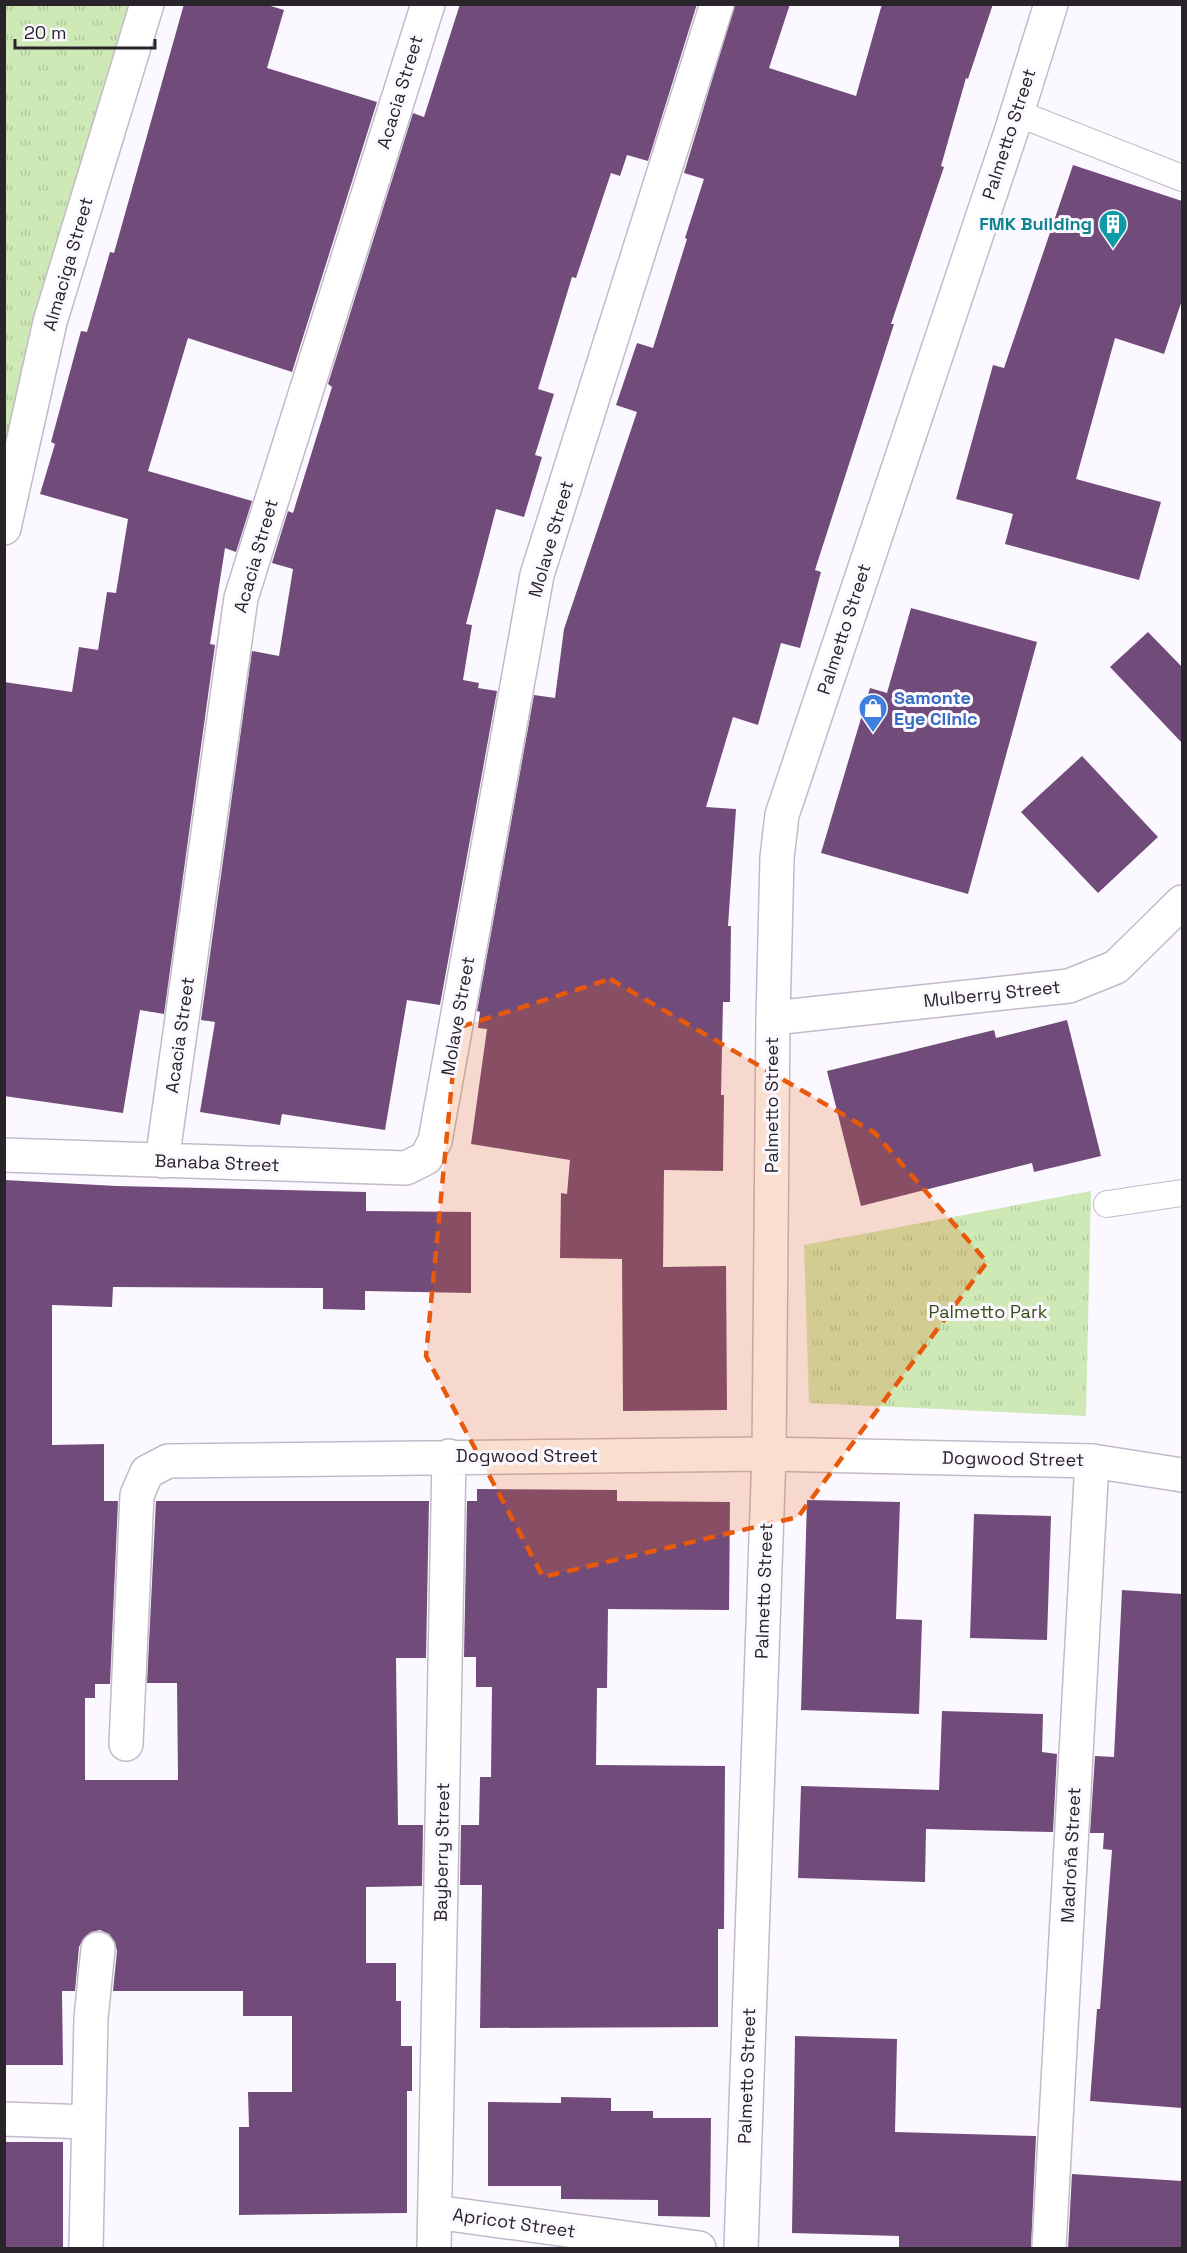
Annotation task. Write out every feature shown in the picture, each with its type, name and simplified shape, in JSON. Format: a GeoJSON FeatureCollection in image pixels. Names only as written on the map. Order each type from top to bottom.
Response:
{"type":"FeatureCollection","features":[{"type":"Feature","properties":{"kind":"street","name":"Almaciga Street"},"geometry":{"type":"LineString","coordinates":[[4,528],[50,322],[147,4]]}},
{"type":"Feature","properties":{"kind":"street","name":"Acacia Street"},"geometry":{"type":"LineString","coordinates":[[162,1161],[241,597],[428,4]]}},
{"type":"Feature","properties":{"kind":"street","name":"Molave Street"},"geometry":{"type":"LineString","coordinates":[[426,1158],[435,1141],[537,575],[717,4]]}},
{"type":"Feature","properties":{"kind":"street","name":"Palmetto Street"},"geometry":{"type":"LineString","coordinates":[[741,2248],[769,1454],[773,1018],[777,858],[782,815],[1017,113],[1051,4]]}},
{"type":"Feature","properties":{"kind":"street","name":"Mulberry Street"},"geometry":{"type":"LineString","coordinates":[[773,1018],[1069,986],[1116,968],[1182,902]]}},
{"type":"Feature","properties":{"kind":"street","name":"Banaba Street"},"geometry":{"type":"LineString","coordinates":[[4,1155],[406,1168],[426,1158]]}},
{"type":"Feature","properties":{"kind":"street","name":"Dogwood Street"},"geometry":{"type":"LineString","coordinates":[[126,1744],[137,1495],[147,1472],[168,1461],[769,1454],[1092,1461],[1182,1475]]}},
{"type":"Feature","properties":{"kind":"street","name":"Bayberry Street"},"geometry":{"type":"LineString","coordinates":[[434,2248],[449,1456]]}},
{"type":"Feature","properties":{"kind":"street","name":"Madroña Street"},"geometry":{"type":"LineString","coordinates":[[1049,2248],[1092,1461]]}},
{"type":"Feature","properties":{"kind":"street"},"geometry":{"type":"LineString","coordinates":[[86,2248],[91,2018],[98,1949]]}},
{"type":"Feature","properties":{"kind":"street"},"geometry":{"type":"LineString","coordinates":[[4,2119],[88,2122]]}},
{"type":"Feature","properties":{"kind":"street","name":"Apricot Street"},"geometry":{"type":"LineString","coordinates":[[435,2212],[699,2248]]}},
{"type":"Feature","properties":{"kind":"lane"},"geometry":{"type":"LineString","coordinates":[[1017,113],[1182,178]]}},
{"type":"Feature","properties":{"kind":"lane"},"geometry":{"type":"LineString","coordinates":[[1107,1204],[1182,1193]]}},
{"type":"Feature","properties":{"kind":"highlighted area"},"geometry":{"type":"Polygon","coordinates":[[[610,979],[875,1133],[987,1262],[798,1517],[543,1577],[426,1356],[457,1028],[610,979]]]}},
{"type":"Feature","properties":{"kind":"green space"},"geometry":{"type":"Polygon","coordinates":[[[5,5],[137,5],[5,474],[5,5]]]}},
{"type":"Feature","properties":{"kind":"green space","name":"Palmetto Park"},"geometry":{"type":"Polygon","coordinates":[[[1091,1191],[1086,1416],[809,1403],[804,1245],[1091,1191]]]}},
{"type":"Feature","properties":{"kind":"building"},"geometry":{"type":"Polygon","coordinates":[[[184,4],[264,4],[284,10],[267,68],[377,102],[292,372],[188,338],[148,471],[252,501],[236,552],[225,548],[210,644],[215,645],[164,1014],[140,1010],[123,1113],[4,1096],[4,682],[72,692],[79,647],[98,650],[107,592],[116,593],[128,519],[40,494],[55,444],[51,442],[81,331],[87,332],[110,252],[114,253],[184,4]]]}},
{"type":"Feature","properties":{"kind":"building"},"geometry":{"type":"Polygon","coordinates":[[[460,4],[697,4],[648,161],[627,155],[620,176],[611,173],[576,278],[572,277],[538,389],[554,394],[535,455],[542,457],[524,517],[496,509],[466,624],[472,625],[463,680],[479,683],[478,688],[497,691],[440,1005],[407,1000],[385,1130],[282,1114],[280,1125],[200,1112],[215,1022],[201,1020],[252,651],[279,656],[293,569],[272,563],[288,511],[293,513],[332,387],[328,384],[413,113],[424,117],[460,4]]]}},
{"type":"Feature","properties":{"kind":"building"},"geometry":{"type":"Polygon","coordinates":[[[735,4],[790,4],[769,68],[856,96],[882,4],[993,4],[968,79],[966,78],[941,166],[944,167],[891,324],[894,324],[815,570],[821,572],[800,648],[781,643],[758,725],[733,717],[706,807],[736,809],[728,926],[731,926],[730,1002],[723,1002],[721,1095],[724,1095],[723,1171],[664,1170],[663,1267],[726,1266],[727,1410],[623,1411],[622,1259],[560,1258],[561,1193],[567,1194],[570,1160],[471,1144],[487,1029],[478,1028],[480,1012],[477,1011],[534,695],[555,698],[564,629],[637,412],[616,405],[637,343],[653,348],[687,239],[685,238],[704,179],[684,173],[735,4]]]}},
{"type":"Feature","properties":{"kind":"building"},"geometry":{"type":"Polygon","coordinates":[[[1073,165],[1182,201],[1182,300],[1164,354],[1115,338],[1076,479],[1161,502],[1139,580],[1005,544],[1013,514],[956,499],[993,365],[1004,368],[1073,165]]]}},
{"type":"Feature","properties":{"kind":"building"},"geometry":{"type":"Polygon","coordinates":[[[911,608],[1037,642],[968,894],[821,853],[870,688],[887,693],[911,608]]]}},
{"type":"Feature","properties":{"kind":"building"},"geometry":{"type":"Polygon","coordinates":[[[1148,632],[1182,667],[1182,743],[1110,667],[1148,632]]]}},
{"type":"Feature","properties":{"kind":"building"},"geometry":{"type":"Polygon","coordinates":[[[1082,756],[1158,837],[1098,893],[1021,812],[1082,756]]]}},
{"type":"Feature","properties":{"kind":"building"},"geometry":{"type":"Polygon","coordinates":[[[1067,1020],[1101,1156],[1034,1172],[1032,1163],[861,1206],[827,1071],[994,1030],[996,1038],[1067,1020]]]}},
{"type":"Feature","properties":{"kind":"building"},"geometry":{"type":"Polygon","coordinates":[[[4,1180],[117,1186],[366,1192],[366,1211],[471,1212],[471,1293],[365,1291],[365,1310],[323,1309],[323,1288],[113,1287],[112,1307],[52,1305],[52,1445],[104,1444],[104,1501],[118,1501],[110,1684],[95,1684],[95,1698],[85,1698],[85,1780],[178,1780],[177,1683],[147,1683],[156,1501],[429,1501],[426,1658],[396,1658],[398,1825],[423,1825],[422,1886],[366,1887],[366,1963],[396,1963],[396,2001],[401,2001],[401,2046],[412,2046],[412,2091],[407,2091],[407,2213],[239,2215],[239,2127],[249,2127],[248,2092],[292,2092],[292,2016],[243,2016],[243,1991],[113,1991],[117,1951],[115,1942],[109,1934],[100,1930],[91,1932],[83,1939],[79,1947],[75,1991],[62,1991],[63,2065],[4,2065],[4,1180]]]}},
{"type":"Feature","properties":{"kind":"building"},"geometry":{"type":"Polygon","coordinates":[[[477,1489],[617,1490],[617,1501],[730,1502],[729,1610],[608,1609],[607,1688],[597,1688],[596,1765],[725,1766],[724,1929],[718,1929],[718,2027],[480,2028],[482,1885],[460,1885],[461,1825],[479,1825],[480,1777],[491,1777],[492,1687],[476,1687],[476,1657],[464,1657],[467,1501],[477,1501],[477,1489]]]}},
{"type":"Feature","properties":{"kind":"building"},"geometry":{"type":"Polygon","coordinates":[[[807,1500],[900,1502],[896,1619],[922,1620],[919,1714],[801,1710],[807,1500]]]}},
{"type":"Feature","properties":{"kind":"building"},"geometry":{"type":"Polygon","coordinates":[[[974,1514],[1051,1516],[1047,1640],[970,1638],[974,1514]]]}},
{"type":"Feature","properties":{"kind":"building"},"geometry":{"type":"Polygon","coordinates":[[[1122,1590],[1182,1594],[1182,2108],[1090,2101],[1097,2009],[1100,2009],[1112,1850],[1103,1849],[1104,1833],[1090,1833],[1095,1756],[1114,1757],[1122,1590]]]}},
{"type":"Feature","properties":{"kind":"building"},"geometry":{"type":"Polygon","coordinates":[[[942,1711],[1043,1714],[1042,1752],[1057,1754],[1053,1832],[926,1829],[925,1882],[798,1878],[801,1786],[939,1790],[942,1711]]]}},
{"type":"Feature","properties":{"kind":"building"},"geometry":{"type":"Polygon","coordinates":[[[795,2036],[897,2039],[895,2132],[1036,2136],[1031,2248],[899,2248],[899,2236],[792,2233],[795,2036]]]}},
{"type":"Feature","properties":{"kind":"building"},"geometry":{"type":"Polygon","coordinates":[[[561,2097],[611,2098],[611,2111],[653,2111],[653,2118],[711,2118],[710,2217],[658,2216],[658,2200],[561,2199],[561,2186],[488,2186],[488,2102],[561,2103],[561,2097]]]}},
{"type":"Feature","properties":{"kind":"building"},"geometry":{"type":"Polygon","coordinates":[[[4,2142],[63,2142],[63,2248],[4,2248],[4,2142]]]}},
{"type":"Feature","properties":{"kind":"building"},"geometry":{"type":"Polygon","coordinates":[[[1072,2174],[1182,2181],[1182,2248],[1068,2248],[1072,2174]]]}},
{"type":"Feature","properties":{"kind":"place","name":"FMK Building"},"geometry":{"type":"Point","coordinates":[1113,250]}},
{"type":"Feature","properties":{"kind":"place","name":"Samonte Eye Clinic"},"geometry":{"type":"Point","coordinates":[873,734]}}]}
